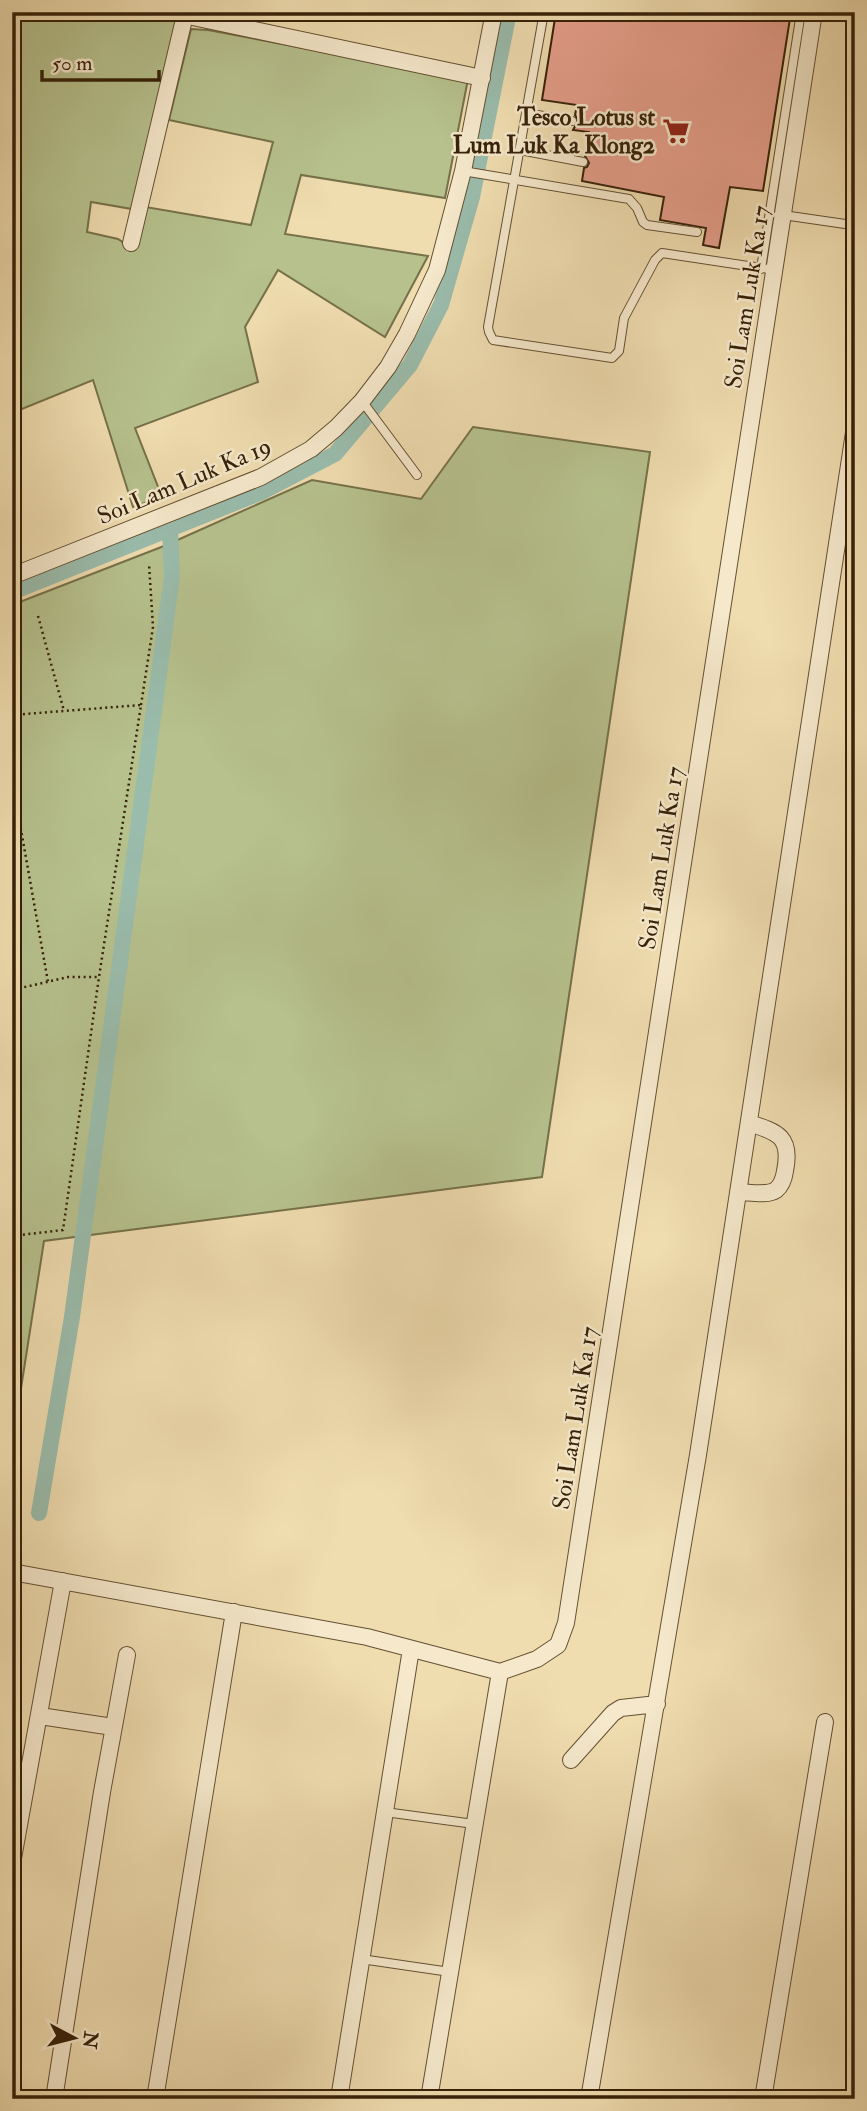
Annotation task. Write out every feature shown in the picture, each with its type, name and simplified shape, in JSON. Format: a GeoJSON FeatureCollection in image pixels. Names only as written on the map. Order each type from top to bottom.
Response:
{"type":"FeatureCollection","features":[{"type":"Feature","properties":{"kind":"street","name":"Soi Lam Luk Ka 19"},"geometry":{"type":"LineString","coordinates":[[15,575],[261,477],[311,449],[366,405],[424,300],[437,270],[469,172],[482,78],[495,12]]}},
{"type":"Feature","properties":{"kind":"street","name":"Soi Lam Luk Ka 17"},"geometry":{"type":"LineString","coordinates":[[500,1672],[537,1659],[558,1645],[566,1623],[768,270],[783,215],[814,12]]}},
{"type":"Feature","properties":{"kind":"street"},"geometry":{"type":"LineString","coordinates":[[131,243],[177,14],[482,78]]}},
{"type":"Feature","properties":{"kind":"street"},"geometry":{"type":"LineString","coordinates":[[589,2099],[657,1704],[855,426]]}},
{"type":"Feature","properties":{"kind":"street"},"geometry":{"type":"LineString","coordinates":[[12,558],[15,575]]}},
{"type":"Feature","properties":{"kind":"street"},"geometry":{"type":"LineString","coordinates":[[738,1192],[775,1191],[783,1182],[786,1168],[788,1151],[784,1141],[777,1133],[749,1123]]}},
{"type":"Feature","properties":{"kind":"street"},"geometry":{"type":"LineString","coordinates":[[12,1572],[367,1637],[500,1672],[429,2099]]}},
{"type":"Feature","properties":{"kind":"street"},"geometry":{"type":"LineString","coordinates":[[12,1864],[63,1581]]}},
{"type":"Feature","properties":{"kind":"street"},"geometry":{"type":"LineString","coordinates":[[155,2099],[234,1612]]}},
{"type":"Feature","properties":{"kind":"street"},"geometry":{"type":"LineString","coordinates":[[339,2099],[411,1648]]}},
{"type":"Feature","properties":{"kind":"street"},"geometry":{"type":"LineString","coordinates":[[54,2099],[113,1727],[127,1655]]}},
{"type":"Feature","properties":{"kind":"street"},"geometry":{"type":"LineString","coordinates":[[571,1760],[613,1713],[621,1708],[657,1704]]}},
{"type":"Feature","properties":{"kind":"street"},"geometry":{"type":"LineString","coordinates":[[40,1716],[113,1727]]}},
{"type":"Feature","properties":{"kind":"street"},"geometry":{"type":"LineString","coordinates":[[763,2099],[825,1722]]}},
{"type":"Feature","properties":{"kind":"lane"},"geometry":{"type":"LineString","coordinates":[[544,12],[488,327],[490,337],[496,341],[615,357],[620,351],[624,318],[654,260],[662,253],[768,270],[801,12]]}},
{"type":"Feature","properties":{"kind":"lane"},"geometry":{"type":"LineString","coordinates":[[526,113],[572,121]]}},
{"type":"Feature","properties":{"kind":"lane"},"geometry":{"type":"LineString","coordinates":[[520,150],[583,162]]}},
{"type":"Feature","properties":{"kind":"lane"},"geometry":{"type":"LineString","coordinates":[[469,172],[629,199],[647,225],[697,232]]}},
{"type":"Feature","properties":{"kind":"lane"},"geometry":{"type":"LineString","coordinates":[[783,215],[852,225]]}},
{"type":"Feature","properties":{"kind":"lane"},"geometry":{"type":"LineString","coordinates":[[366,405],[417,475]]}},
{"type":"Feature","properties":{"kind":"lane"},"geometry":{"type":"LineString","coordinates":[[384,1812],[474,1825]]}},
{"type":"Feature","properties":{"kind":"lane"},"geometry":{"type":"LineString","coordinates":[[361,1959],[450,1972]]}},
{"type":"Feature","properties":{"kind":"path"},"geometry":{"type":"LineString","coordinates":[[12,1236],[63,1230],[153,627],[149,564]]}},
{"type":"Feature","properties":{"kind":"path"},"geometry":{"type":"LineString","coordinates":[[38,616],[64,711]]}},
{"type":"Feature","properties":{"kind":"path"},"geometry":{"type":"LineString","coordinates":[[12,715],[141,705]]}},
{"type":"Feature","properties":{"kind":"path"},"geometry":{"type":"LineString","coordinates":[[12,779],[48,982]]}},
{"type":"Feature","properties":{"kind":"path"},"geometry":{"type":"LineString","coordinates":[[12,990],[68,977],[99,977]]}},
{"type":"Feature","properties":{"kind":"green space"},"geometry":{"type":"Polygon","coordinates":[[[12,12],[133,12],[177,21],[132,209],[91,202],[87,232],[118,239],[127,245],[146,207],[251,225],[273,142],[169,120],[191,29],[468,79],[445,198],[301,175],[285,234],[428,256],[385,337],[278,270],[245,327],[258,382],[135,428],[162,497],[133,507],[93,380],[12,413],[12,12]]]}},
{"type":"Feature","properties":{"kind":"green space"},"geometry":{"type":"Polygon","coordinates":[[[473,427],[650,452],[542,1177],[44,1241],[12,1446],[12,605],[164,546],[312,480],[421,499],[473,427]]]}},
{"type":"Feature","properties":{"kind":"building","name":"Tesco Lotus st Lum Luk Ka Klong2"},"geometry":{"type":"Polygon","coordinates":[[[556,12],[791,12],[763,191],[730,187],[719,248],[703,245],[706,228],[660,220],[664,197],[582,181],[584,168],[589,163],[585,156],[589,132],[573,130],[578,121],[575,115],[577,105],[542,100],[556,12]]]}},
{"type":"Feature","properties":{"kind":"waterway"},"geometry":{"type":"LineString","coordinates":[[12,592],[262,492],[335,454],[410,365],[441,305],[472,197],[509,12]]}},
{"type":"Feature","properties":{"kind":"waterway"},"geometry":{"type":"LineString","coordinates":[[39,1513],[72,1317],[172,577],[170,529]]}},
{"type":"Feature","properties":{"kind":"place","name":"Tesco Lotus st Lum Luk Ka Klong2"},"geometry":{"type":"Point","coordinates":[676,131]}}]}
